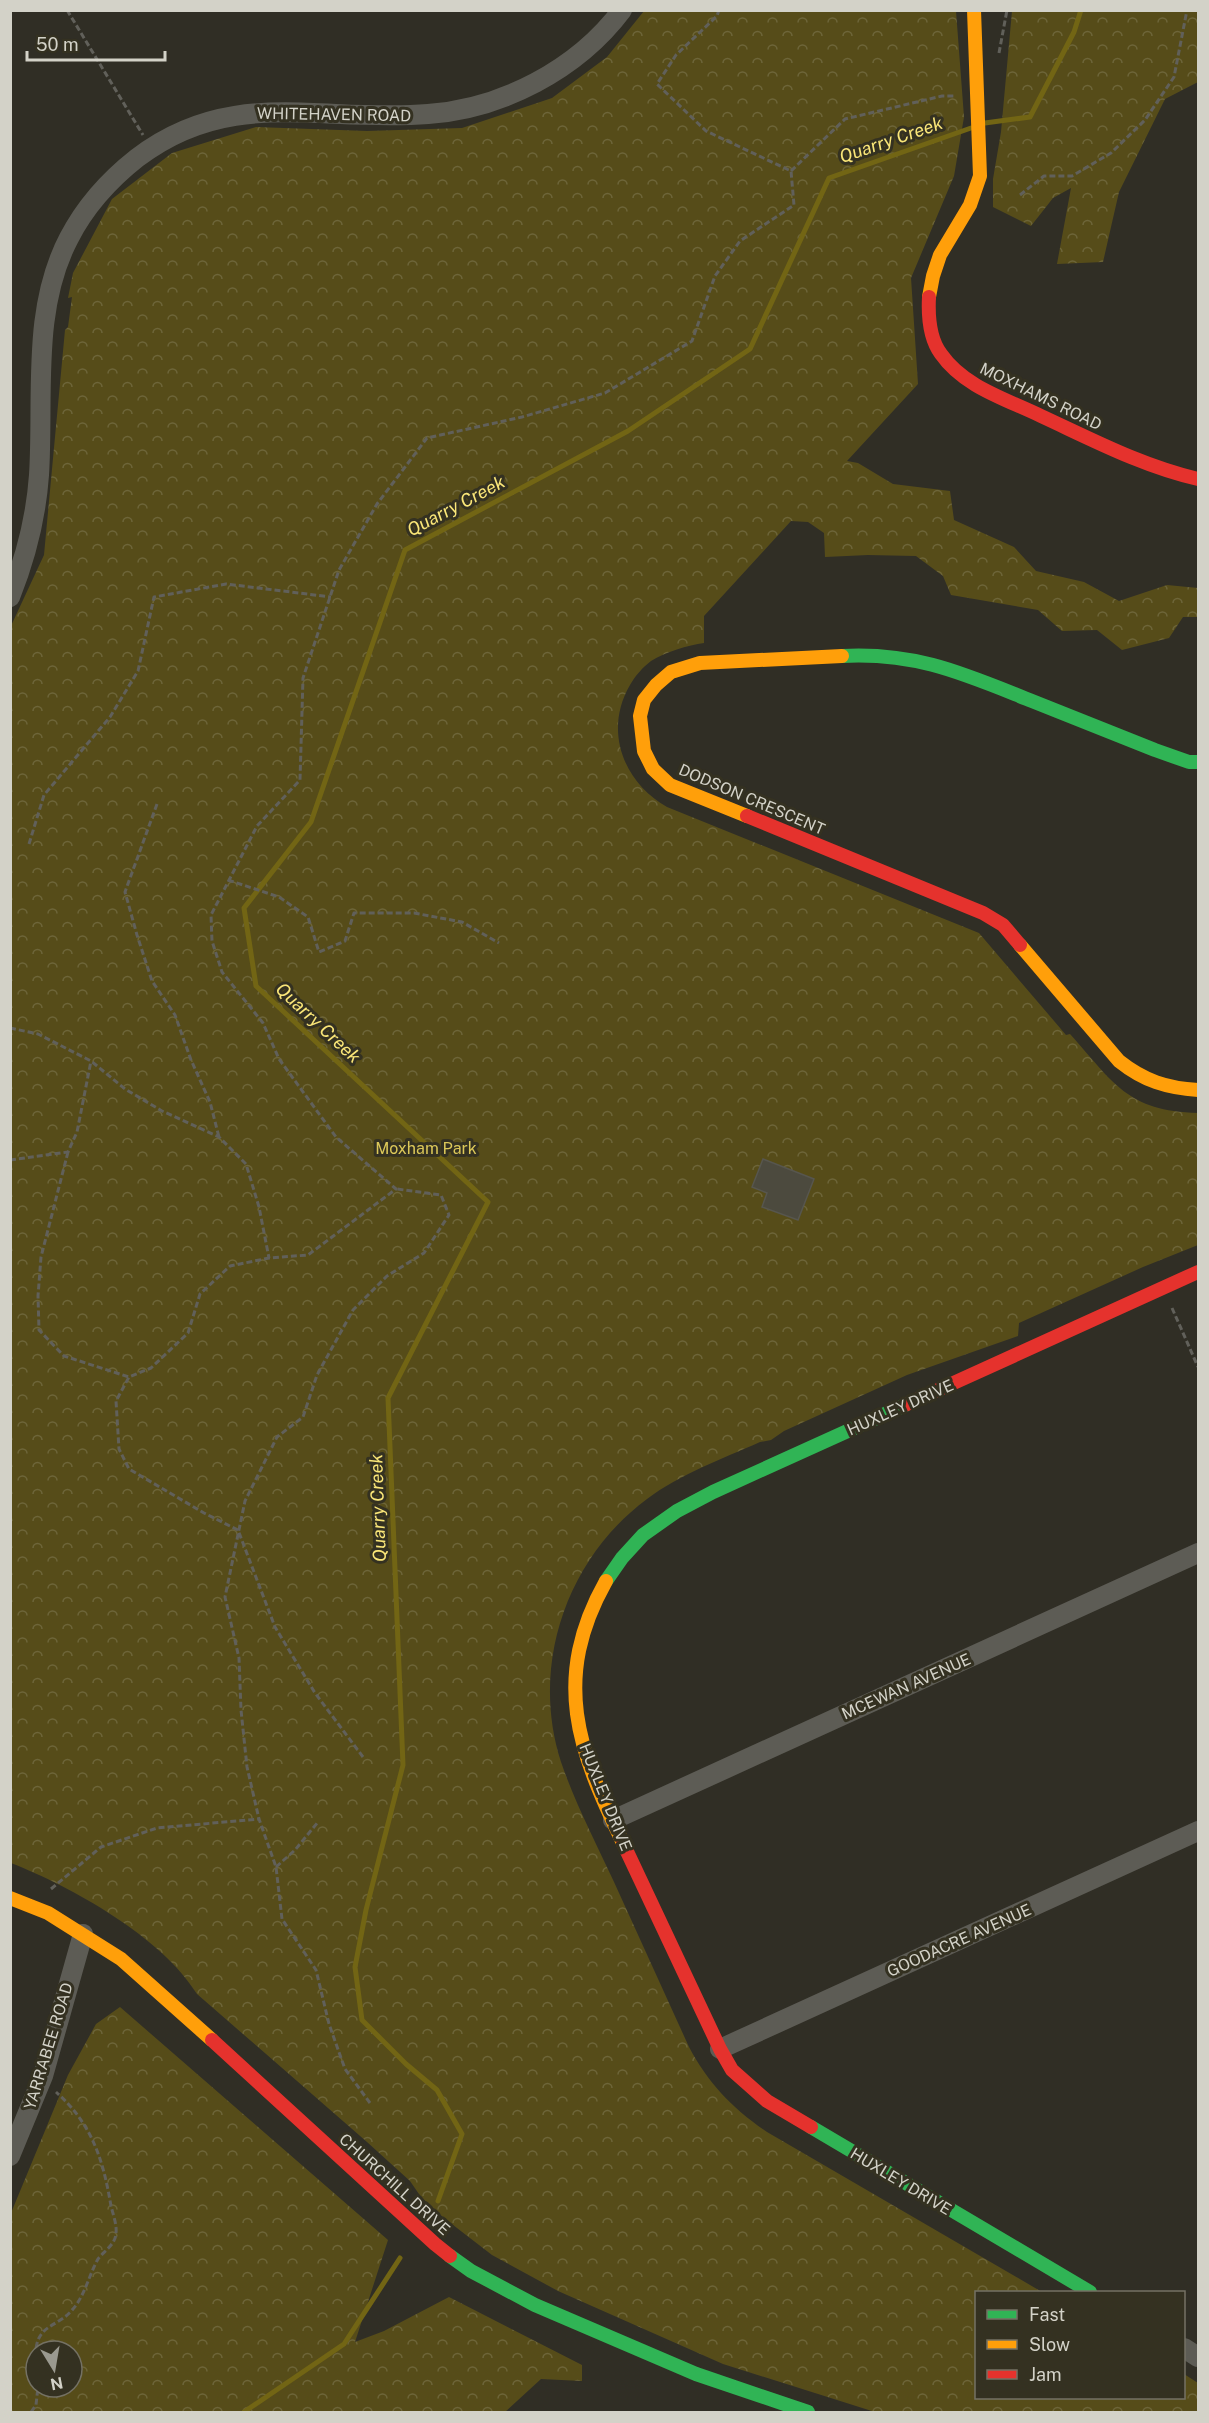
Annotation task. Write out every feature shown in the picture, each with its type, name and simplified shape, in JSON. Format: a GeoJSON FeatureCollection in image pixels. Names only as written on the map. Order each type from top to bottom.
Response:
{"type":"FeatureCollection","features":[{"type":"Feature","properties":{"kind":"street","name":"WHITEHAVEN ROAD"},"geometry":{"type":"LineString","coordinates":[[10,597],[23,564],[34,518],[39,472],[44,322],[57,266],[78,221],[98,194],[116,176],[151,147],[195,125],[249,113],[281,111],[408,115],[449,112],[487,103],[524,88],[563,65],[601,33],[622,10]]}},
{"type":"Feature","properties":{"kind":"street","name":"MOXHAMS ROAD"},"geometry":{"type":"LineString","coordinates":[[975,10],[980,163],[974,198],[942,250],[931,289],[929,306],[932,335],[941,355],[958,372],[986,389],[1132,458],[1198,479]]}},
{"type":"Feature","properties":{"kind":"street","name":"DODSON CRESCENT"},"geometry":{"type":"LineString","coordinates":[[1198,762],[1189,762],[1155,750],[952,669],[908,658],[864,655],[700,663],[671,672],[656,685],[644,700],[640,716],[644,751],[653,769],[670,785],[983,913],[1002,926],[1119,1061],[1133,1073],[1149,1083],[1166,1088],[1198,1090]]}},
{"type":"Feature","properties":{"kind":"street","name":"HUXLEY DRIVE"},"geometry":{"type":"LineString","coordinates":[[1088,2291],[767,2102],[732,2070],[720,2049],[613,1820],[584,1752],[575,1713],[574,1669],[582,1632],[598,1591],[618,1563],[644,1534],[676,1510],[1198,1272]]}},
{"type":"Feature","properties":{"kind":"street","name":"MCEWAN AVENUE"},"geometry":{"type":"LineString","coordinates":[[613,1820],[1198,1553]]}},
{"type":"Feature","properties":{"kind":"street","name":"GOODACRE AVENUE"},"geometry":{"type":"LineString","coordinates":[[720,2049],[1198,1831]]}},
{"type":"Feature","properties":{"kind":"street","name":"CHURCHILL DRIVE"},"geometry":{"type":"LineString","coordinates":[[10,1898],[48,1913],[121,1959],[435,2244],[471,2271],[535,2306],[696,2374],[808,2412]]}},
{"type":"Feature","properties":{"kind":"street","name":"YARRABEE ROAD"},"geometry":{"type":"LineString","coordinates":[[10,2156],[43,2076],[83,1934]]}},
{"type":"Feature","properties":{"kind":"street"},"geometry":{"type":"LineString","coordinates":[[1185,2349],[1198,2357]]}},
{"type":"Feature","properties":{"kind":"path"},"geometry":{"type":"LineString","coordinates":[[67,10],[151,147]]}},
{"type":"Feature","properties":{"kind":"path"},"geometry":{"type":"LineString","coordinates":[[719,10],[717,16],[676,55],[657,84],[706,131],[791,171]]}},
{"type":"Feature","properties":{"kind":"path"},"geometry":{"type":"LineString","coordinates":[[999,57],[1007,10]]}},
{"type":"Feature","properties":{"kind":"path"},"geometry":{"type":"LineString","coordinates":[[1020,195],[1044,176],[1072,176],[1111,153],[1145,120],[1174,77],[1187,10]]}},
{"type":"Feature","properties":{"kind":"path"},"geometry":{"type":"LineString","coordinates":[[791,171],[846,119],[942,96],[978,97]]}},
{"type":"Feature","properties":{"kind":"path"},"geometry":{"type":"LineString","coordinates":[[370,2103],[345,2069],[329,2024],[316,1970],[282,1919],[276,1867],[259,1819],[247,1767],[241,1710],[240,1658],[225,1597],[245,1501],[277,1437],[303,1417],[317,1375],[354,1310],[387,1275],[424,1253],[449,1215],[441,1195],[396,1189],[336,1137],[279,1059],[263,1023],[222,972],[212,941],[211,915],[257,826],[300,780],[303,678],[339,570],[377,504],[427,438],[522,417],[605,393],[692,341],[715,276],[740,241],[794,204],[791,171]]}},
{"type":"Feature","properties":{"kind":"path"},"geometry":{"type":"LineString","coordinates":[[29,844],[44,795],[110,717],[138,671],[154,597],[226,584],[331,597]]}},
{"type":"Feature","properties":{"kind":"path"},"geometry":{"type":"LineString","coordinates":[[157,804],[125,892],[152,981],[175,1015],[190,1060],[210,1102],[219,1137]]}},
{"type":"Feature","properties":{"kind":"path"},"geometry":{"type":"LineString","coordinates":[[228,880],[279,897],[308,916],[319,952],[345,942],[354,913],[414,914],[462,921],[499,943]]}},
{"type":"Feature","properties":{"kind":"path"},"geometry":{"type":"LineString","coordinates":[[10,1028],[38,1034],[91,1061],[125,1089],[162,1111],[219,1137],[246,1164],[259,1208],[269,1258]]}},
{"type":"Feature","properties":{"kind":"path"},"geometry":{"type":"LineString","coordinates":[[91,1061],[77,1132],[68,1152],[41,1257],[38,1296],[39,1330],[64,1356],[129,1377]]}},
{"type":"Feature","properties":{"kind":"path"},"geometry":{"type":"LineString","coordinates":[[10,1160],[68,1152]]}},
{"type":"Feature","properties":{"kind":"path"},"geometry":{"type":"LineString","coordinates":[[363,1757],[315,1693],[275,1627],[238,1530],[129,1469],[119,1449],[116,1401],[129,1377],[151,1368],[188,1333],[200,1294],[230,1266],[269,1258],[308,1255],[396,1189]]}},
{"type":"Feature","properties":{"kind":"path"},"geometry":{"type":"LineString","coordinates":[[1163,1288],[1198,1367]]}},
{"type":"Feature","properties":{"kind":"path"},"geometry":{"type":"LineString","coordinates":[[31,1906],[101,1847],[158,1828],[259,1819]]}},
{"type":"Feature","properties":{"kind":"path"},"geometry":{"type":"LineString","coordinates":[[276,1867],[295,1850],[318,1822]]}},
{"type":"Feature","properties":{"kind":"path"},"geometry":{"type":"LineString","coordinates":[[39,2339],[44,2330],[73,2309],[99,2258],[112,2244],[116,2234],[109,2191],[97,2146],[73,2108],[54,2091],[43,2076]]}},
{"type":"Feature","properties":{"kind":"green space","name":"Moxham Park"},"geometry":{"type":"Polygon","coordinates":[[[644,11],[956,11],[964,117],[954,176],[911,278],[918,384],[847,461],[858,463],[893,484],[950,491],[954,520],[1014,547],[1036,571],[1084,582],[1119,601],[1167,585],[1198,588],[1198,617],[1183,617],[1169,638],[1122,650],[1097,630],[1062,631],[1038,610],[951,595],[943,576],[916,556],[825,557],[824,533],[808,522],[791,521],[704,616],[704,643],[677,649],[657,658],[637,675],[622,702],[618,720],[622,754],[639,784],[667,807],[979,933],[1066,1035],[1070,1034],[1111,1080],[1124,1091],[1154,1107],[1198,1113],[1198,1245],[1143,1267],[1019,1323],[1018,1336],[907,1375],[784,1431],[771,1440],[760,1442],[702,1468],[673,1482],[647,1499],[619,1524],[595,1552],[576,1583],[562,1617],[553,1652],[550,1689],[552,1726],[561,1762],[579,1808],[689,2047],[704,2072],[722,2094],[767,2132],[1040,2291],[975,2291],[975,2399],[1185,2399],[1185,2375],[1198,2383],[1198,2412],[875,2412],[723,2364],[558,2291],[492,2255],[444,2218],[421,2197],[410,2181],[367,2142],[197,1994],[162,1953],[139,1934],[87,1900],[11,1863],[10,628],[44,555],[65,330],[68,327],[72,297],[68,298],[73,273],[112,199],[172,153],[256,127],[367,131],[462,128],[552,98],[607,57],[644,11]]]}},
{"type":"Feature","properties":{"kind":"green space"},"geometry":{"type":"Polygon","coordinates":[[[1012,11],[1198,11],[1198,82],[1165,99],[1119,192],[1103,262],[1057,264],[1071,188],[1053,198],[1031,226],[993,207],[993,179],[1001,132],[1012,11]]]}},
{"type":"Feature","properties":{"kind":"green space"},"geometry":{"type":"Polygon","coordinates":[[[120,2007],[388,2240],[355,2342],[384,2331],[449,2297],[582,2365],[582,2381],[541,2379],[505,2412],[11,2412],[11,2213],[68,2075],[96,2024],[120,2007]]]}},
{"type":"Feature","properties":{"kind":"building"},"geometry":{"type":"Polygon","coordinates":[[[763,1159],[814,1179],[798,1220],[762,1207],[767,1193],[752,1187],[763,1159]]]}},
{"type":"Feature","properties":{"kind":"waterway","name":"Quarry Creek"},"geometry":{"type":"LineString","coordinates":[[985,123],[1030,117],[1074,32],[1081,10]]}},
{"type":"Feature","properties":{"kind":"waterway","name":"Quarry Creek"},"geometry":{"type":"LineString","coordinates":[[438,2201],[462,2134],[437,2090],[406,2064],[362,2020],[355,1967],[366,1910],[403,1765],[388,1398],[488,1202],[256,986],[244,908],[311,822],[405,550],[628,431],[750,349],[829,178],[971,128]]}},
{"type":"Feature","properties":{"kind":"waterway","name":"Quarry Creek"},"geometry":{"type":"LineString","coordinates":[[244,2412],[344,2344],[400,2258]]}},
{"type":"Feature","properties":{"kind":"traffic: fast"},"geometry":{"type":"LineString","coordinates":[[842,656],[894,658],[940,667],[984,682],[1155,750],[1189,762],[1198,762]]}},
{"type":"Feature","properties":{"kind":"traffic: fast"},"geometry":{"type":"LineString","coordinates":[[606,1581],[622,1558],[643,1535],[677,1511],[713,1492],[905,1405]]}},
{"type":"Feature","properties":{"kind":"traffic: fast"},"geometry":{"type":"LineString","coordinates":[[811,2127],[1088,2291]]}},
{"type":"Feature","properties":{"kind":"traffic: fast"},"geometry":{"type":"LineString","coordinates":[[450,2256],[471,2271],[535,2305],[696,2374],[808,2412]]}},
{"type":"Feature","properties":{"kind":"traffic: slow"},"geometry":{"type":"LineString","coordinates":[[929,297],[940,255],[970,205],[980,176],[974,10]]}},
{"type":"Feature","properties":{"kind":"traffic: slow"},"geometry":{"type":"LineString","coordinates":[[747,816],[670,785],[653,769],[644,751],[640,716],[644,700],[671,672],[700,663],[842,656]]}},
{"type":"Feature","properties":{"kind":"traffic: slow"},"geometry":{"type":"LineString","coordinates":[[1020,945],[1119,1061],[1138,1074],[1156,1082],[1198,1090]]}},
{"type":"Feature","properties":{"kind":"traffic: slow"},"geometry":{"type":"LineString","coordinates":[[606,1581],[589,1617],[579,1650],[575,1682],[577,1714],[583,1745],[594,1777],[623,1843]]}},
{"type":"Feature","properties":{"kind":"traffic: slow"},"geometry":{"type":"LineString","coordinates":[[10,1898],[48,1913],[121,1959],[212,2040]]}},
{"type":"Feature","properties":{"kind":"traffic: jam"},"geometry":{"type":"LineString","coordinates":[[929,297],[930,327],[937,348],[950,365],[974,384],[1118,452],[1177,474],[1198,479]]}},
{"type":"Feature","properties":{"kind":"traffic: jam"},"geometry":{"type":"LineString","coordinates":[[747,816],[983,913],[1003,925],[1020,945]]}},
{"type":"Feature","properties":{"kind":"traffic: jam"},"geometry":{"type":"LineString","coordinates":[[905,1405],[1198,1272]]}},
{"type":"Feature","properties":{"kind":"traffic: jam"},"geometry":{"type":"LineString","coordinates":[[623,1843],[732,2070],[767,2101],[811,2127]]}},
{"type":"Feature","properties":{"kind":"traffic: jam"},"geometry":{"type":"LineString","coordinates":[[212,2040],[450,2256]]}}]}
